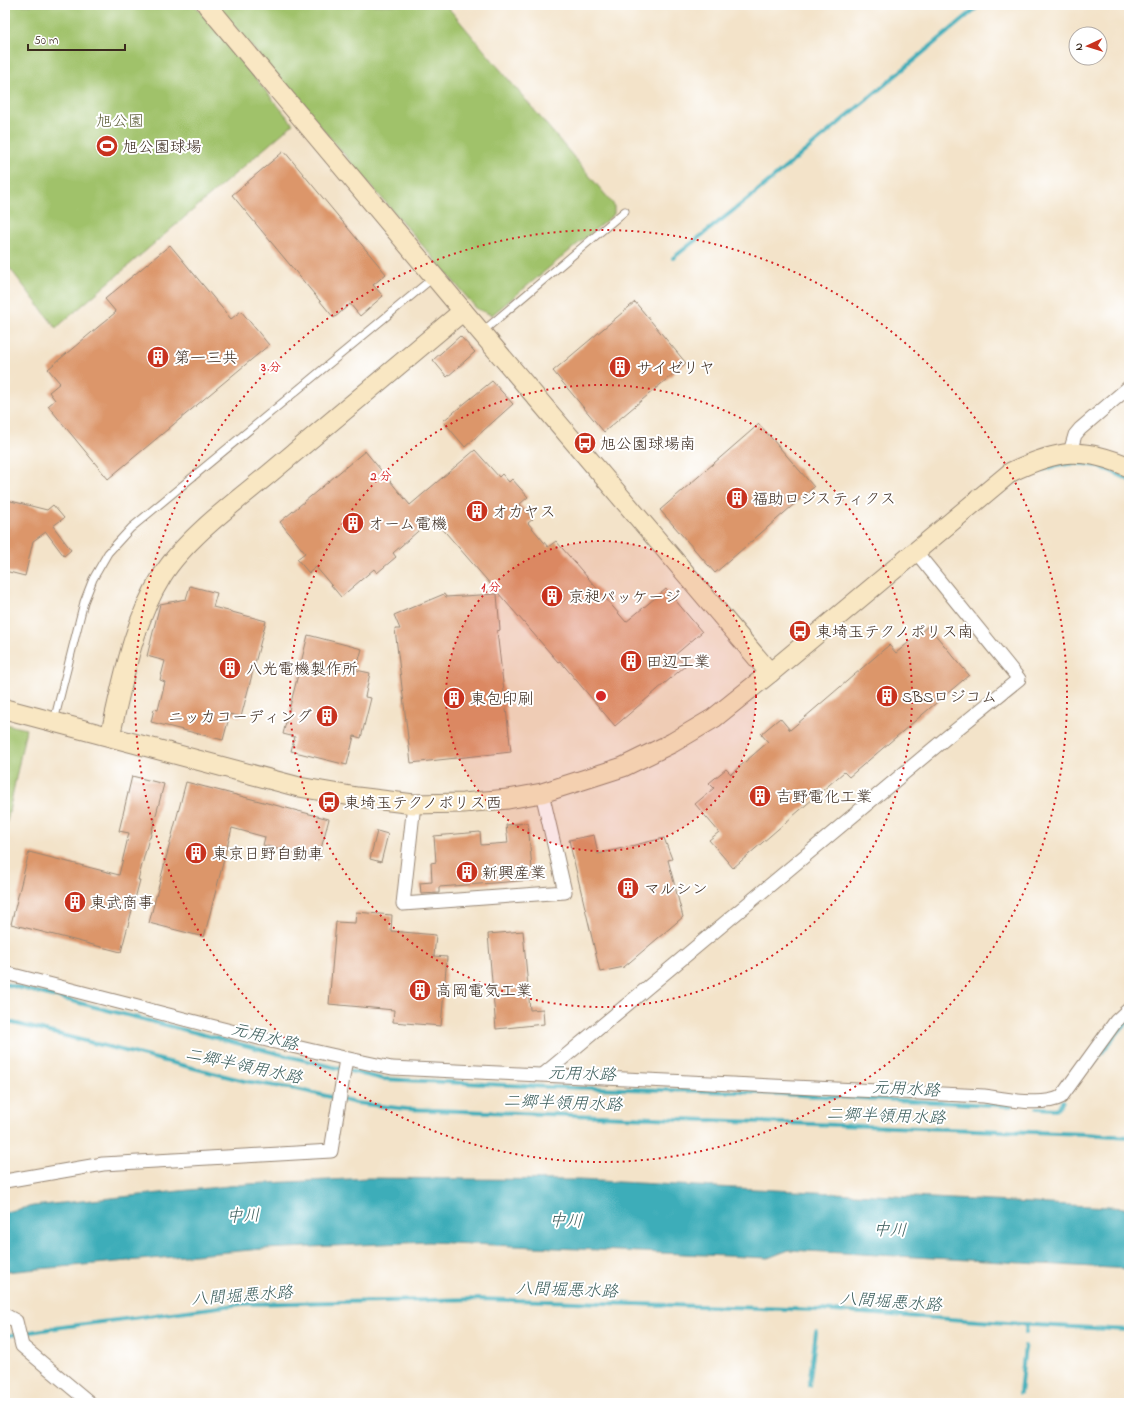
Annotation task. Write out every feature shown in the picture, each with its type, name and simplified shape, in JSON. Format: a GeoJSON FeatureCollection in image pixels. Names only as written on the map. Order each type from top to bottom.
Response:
{"type":"FeatureCollection","features":[{"type":"Feature","properties":{"kind":"street"},"geometry":{"type":"LineString","coordinates":[[207,5],[434,277],[770,673]]}},
{"type":"Feature","properties":{"kind":"street"},"geometry":{"type":"LineString","coordinates":[[110,736],[136,633],[147,602],[162,575],[181,552],[232,505],[463,311]]}},
{"type":"Feature","properties":{"kind":"street"},"geometry":{"type":"LineString","coordinates":[[1070,452],[1075,435],[1129,387]]}},
{"type":"Feature","properties":{"kind":"street"},"geometry":{"type":"LineString","coordinates":[[5,709],[299,787],[357,797],[414,804],[471,803],[542,793],[623,767],[672,743],[714,718],[1012,472],[1032,462],[1070,452],[1105,457],[1129,467]]}},
{"type":"Feature","properties":{"kind":"street"},"geometry":{"type":"LineString","coordinates":[[544,1074],[946,738],[1019,679],[916,552]]}},
{"type":"Feature","properties":{"kind":"street"},"geometry":{"type":"LineString","coordinates":[[414,804],[403,904],[565,892],[542,793]]}},
{"type":"Feature","properties":{"kind":"street"},"geometry":{"type":"LineString","coordinates":[[5,974],[262,1039],[346,1059],[392,1068],[984,1096],[1031,1101],[1054,1100],[1060,1097],[1116,1021],[1129,1009]]}},
{"type":"Feature","properties":{"kind":"street"},"geometry":{"type":"LineString","coordinates":[[6,1181],[103,1164],[331,1151],[346,1059]]}},
{"type":"Feature","properties":{"kind":"street"},"geometry":{"type":"LineString","coordinates":[[5,1315],[16,1321],[22,1346],[90,1403]]}},
{"type":"Feature","properties":{"kind":"lane"},"geometry":{"type":"LineString","coordinates":[[482,332],[625,211]]}},
{"type":"Feature","properties":{"kind":"lane"},"geometry":{"type":"LineString","coordinates":[[54,722],[84,602],[93,578],[108,553],[131,528],[434,277]]}},
{"type":"Feature","properties":{"kind":"green space","name":"旭公園球場"},"geometry":{"type":"Polygon","coordinates":[[[5,5],[195,5],[293,124],[56,328],[5,262],[5,5]]]}},
{"type":"Feature","properties":{"kind":"green space"},"geometry":{"type":"Polygon","coordinates":[[[216,5],[446,5],[614,205],[614,214],[492,315],[477,309],[216,5]]]}},
{"type":"Feature","properties":{"kind":"green space"},"geometry":{"type":"Polygon","coordinates":[[[5,724],[26,729],[5,831],[5,724]]]}},
{"type":"Feature","properties":{"kind":"water","name":"中川"},"geometry":{"type":"Polygon","coordinates":[[[368,1178],[579,1180],[1129,1208],[1129,1269],[789,1250],[768,1258],[429,1242],[262,1249],[5,1272],[5,1212],[33,1206],[248,1184],[368,1178]]]}},
{"type":"Feature","properties":{"kind":"building"},"geometry":{"type":"Polygon","coordinates":[[[284,151],[386,274],[373,285],[383,296],[360,316],[350,304],[334,318],[232,195],[284,151]]]}},
{"type":"Feature","properties":{"kind":"building","name":"第一三共"},"geometry":{"type":"Polygon","coordinates":[[[170,245],[231,319],[241,311],[269,345],[108,479],[48,406],[55,400],[49,392],[60,383],[48,369],[116,312],[105,299],[170,245]]]}},
{"type":"Feature","properties":{"kind":"building","name":"サイゼリヤ"},"geometry":{"type":"Polygon","coordinates":[[[635,302],[686,363],[604,432],[553,371],[635,302]]]}},
{"type":"Feature","properties":{"kind":"building"},"geometry":{"type":"Polygon","coordinates":[[[460,336],[475,352],[447,377],[433,360],[460,336]]]}},
{"type":"Feature","properties":{"kind":"building"},"geometry":{"type":"Polygon","coordinates":[[[492,381],[513,404],[465,447],[443,421],[492,381]]]}},
{"type":"Feature","properties":{"kind":"building","name":"福助ロジスティクス"},"geometry":{"type":"Polygon","coordinates":[[[759,424],[814,487],[715,573],[660,510],[759,424]]]}},
{"type":"Feature","properties":{"kind":"building"},"geometry":{"type":"Polygon","coordinates":[[[475,450],[499,477],[502,474],[509,482],[512,479],[528,497],[520,504],[533,519],[528,523],[548,547],[556,541],[626,622],[666,589],[702,632],[675,655],[685,666],[615,726],[560,661],[558,662],[433,518],[393,553],[396,557],[377,573],[374,569],[341,597],[316,567],[309,573],[297,559],[305,553],[280,522],[365,451],[410,505],[475,450]]]}},
{"type":"Feature","properties":{"kind":"building"},"geometry":{"type":"Polygon","coordinates":[[[7,500],[47,510],[53,505],[64,518],[53,526],[71,550],[64,556],[46,532],[33,541],[25,576],[5,571],[5,507],[7,500]]]}},
{"type":"Feature","properties":{"kind":"building"},"geometry":{"type":"Polygon","coordinates":[[[190,586],[217,593],[213,607],[266,621],[241,717],[230,714],[223,740],[151,722],[154,709],[158,710],[165,682],[160,680],[165,661],[147,656],[160,604],[186,599],[190,586]]]}},
{"type":"Feature","properties":{"kind":"building","name":"東包印刷"},"geometry":{"type":"Polygon","coordinates":[[[444,594],[446,597],[497,594],[500,630],[497,631],[511,752],[411,763],[395,629],[400,629],[394,615],[444,594]]]}},
{"type":"Feature","properties":{"kind":"building"},"geometry":{"type":"Polygon","coordinates":[[[928,626],[969,675],[849,777],[844,772],[733,868],[709,840],[719,832],[695,804],[714,788],[709,783],[726,769],[731,774],[768,742],[761,734],[780,718],[790,730],[889,645],[896,653],[928,626]]]}},
{"type":"Feature","properties":{"kind":"building","name":"ニッカコーディング"},"geometry":{"type":"Polygon","coordinates":[[[308,635],[362,649],[356,670],[370,673],[365,697],[371,698],[361,738],[354,736],[347,765],[291,751],[295,737],[283,734],[308,635]]]}},
{"type":"Feature","properties":{"kind":"building","name":"東武商事"},"geometry":{"type":"Polygon","coordinates":[[[132,776],[164,784],[138,880],[140,880],[121,952],[11,924],[29,852],[119,875],[129,833],[119,831],[132,776]]]}},
{"type":"Feature","properties":{"kind":"building","name":"東京日野自動車"},"geometry":{"type":"Polygon","coordinates":[[[186,782],[329,819],[318,860],[263,845],[265,837],[232,828],[204,937],[149,923],[186,782]]]}},
{"type":"Feature","properties":{"kind":"building","name":"新興産業"},"geometry":{"type":"Polygon","coordinates":[[[528,823],[533,880],[439,887],[439,893],[421,894],[420,883],[432,882],[431,863],[436,862],[434,836],[480,832],[481,845],[508,843],[506,825],[528,823]]]}},
{"type":"Feature","properties":{"kind":"building"},"geometry":{"type":"Polygon","coordinates":[[[377,831],[388,834],[381,862],[370,859],[377,831]]]}},
{"type":"Feature","properties":{"kind":"building","name":"マルシン"},"geometry":{"type":"Polygon","coordinates":[[[594,835],[598,854],[664,838],[672,859],[668,860],[683,917],[624,967],[600,972],[569,840],[594,835]]]}},
{"type":"Feature","properties":{"kind":"building"},"geometry":{"type":"Polygon","coordinates":[[[356,912],[392,915],[391,931],[436,935],[434,956],[447,957],[441,1026],[393,1022],[394,1010],[329,1004],[336,922],[355,923],[356,912]]]}},
{"type":"Feature","properties":{"kind":"building"},"geometry":{"type":"Polygon","coordinates":[[[523,931],[530,1010],[543,1009],[544,1024],[496,1029],[488,934],[523,931]]]}},
{"type":"Feature","properties":{"kind":"waterway"},"geometry":{"type":"LineString","coordinates":[[673,258],[749,198],[980,5]]}},
{"type":"Feature","properties":{"kind":"waterway"},"geometry":{"type":"LineString","coordinates":[[1033,472],[1052,467],[1085,464],[1102,468],[1129,480]]}},
{"type":"Feature","properties":{"kind":"waterway"},"geometry":{"type":"LineString","coordinates":[[1010,484],[1023,476]]}},
{"type":"Feature","properties":{"kind":"waterway","name":"元用水路"},"geometry":{"type":"LineString","coordinates":[[5,984],[383,1079],[549,1087],[741,1092],[1012,1106]]}},
{"type":"Feature","properties":{"kind":"waterway","name":"二郷半領用水路"},"geometry":{"type":"LineString","coordinates":[[5,1021],[245,1081],[301,1090],[356,1103],[406,1109],[1085,1134],[1129,1137]]}},
{"type":"Feature","properties":{"kind":"waterway","name":"元用水路"},"geometry":{"type":"LineString","coordinates":[[1092,1065],[1129,1021]]}},
{"type":"Feature","properties":{"kind":"waterway","name":"元用水路"},"geometry":{"type":"LineString","coordinates":[[1037,1108],[1056,1109],[1063,1101]]}},
{"type":"Feature","properties":{"kind":"waterway","name":"八間堀悪水路"},"geometry":{"type":"LineString","coordinates":[[5,1336],[62,1327],[242,1304],[478,1299],[819,1310],[1129,1330]]}},
{"type":"Feature","properties":{"kind":"waterway"},"geometry":{"type":"LineString","coordinates":[[1026,1333],[1027,1324]]}},
{"type":"Feature","properties":{"kind":"waterway"},"geometry":{"type":"LineString","coordinates":[[809,1385],[816,1332]]}},
{"type":"Feature","properties":{"kind":"waterway"},"geometry":{"type":"LineString","coordinates":[[1020,1393],[1025,1346]]}},
{"type":"Feature","properties":{"kind":"place","name":"旭公園球場"},"geometry":{"type":"Point","coordinates":[107,146]}},
{"type":"Feature","properties":{"kind":"place","name":"第一三共"},"geometry":{"type":"Point","coordinates":[158,357]}},
{"type":"Feature","properties":{"kind":"place","name":"サイゼリヤ"},"geometry":{"type":"Point","coordinates":[620,367]}},
{"type":"Feature","properties":{"kind":"place","name":"旭公園球場南"},"geometry":{"type":"Point","coordinates":[585,443]}},
{"type":"Feature","properties":{"kind":"place","name":"福助ロジスティクス"},"geometry":{"type":"Point","coordinates":[737,498]}},
{"type":"Feature","properties":{"kind":"place","name":"オカヤス"},"geometry":{"type":"Point","coordinates":[477,511]}},
{"type":"Feature","properties":{"kind":"place","name":"オーム電機"},"geometry":{"type":"Point","coordinates":[353,523]}},
{"type":"Feature","properties":{"kind":"place","name":"京昶パッケージ"},"geometry":{"type":"Point","coordinates":[552,596]}},
{"type":"Feature","properties":{"kind":"place","name":"東埼玉テクノポリス南"},"geometry":{"type":"Point","coordinates":[800,631]}},
{"type":"Feature","properties":{"kind":"place","name":"田辺工業"},"geometry":{"type":"Point","coordinates":[631,661]}},
{"type":"Feature","properties":{"kind":"place","name":"八光電機製作所"},"geometry":{"type":"Point","coordinates":[230,668]}},
{"type":"Feature","properties":{"kind":"place","name":"SBSロジコム"},"geometry":{"type":"Point","coordinates":[887,696]}},
{"type":"Feature","properties":{"kind":"place","name":"東包印刷"},"geometry":{"type":"Point","coordinates":[454,698]}},
{"type":"Feature","properties":{"kind":"place","name":"ニッカコーディング"},"geometry":{"type":"Point","coordinates":[327,716]}},
{"type":"Feature","properties":{"kind":"place","name":"吉野電化工業"},"geometry":{"type":"Point","coordinates":[760,796]}},
{"type":"Feature","properties":{"kind":"place","name":"東埼玉テクノポリス西"},"geometry":{"type":"Point","coordinates":[329,802]}},
{"type":"Feature","properties":{"kind":"place","name":"東京日野自動車"},"geometry":{"type":"Point","coordinates":[196,853]}},
{"type":"Feature","properties":{"kind":"place","name":"新興産業"},"geometry":{"type":"Point","coordinates":[467,872]}},
{"type":"Feature","properties":{"kind":"place","name":"マルシン"},"geometry":{"type":"Point","coordinates":[628,888]}},
{"type":"Feature","properties":{"kind":"place","name":"東武商事"},"geometry":{"type":"Point","coordinates":[75,902]}},
{"type":"Feature","properties":{"kind":"place","name":"高岡電気工業"},"geometry":{"type":"Point","coordinates":[420,990]}},
{"type":"Feature","properties":{"kind":"park label","name":"旭公園"},"geometry":{"type":"Point","coordinates":[120,120]}}]}
